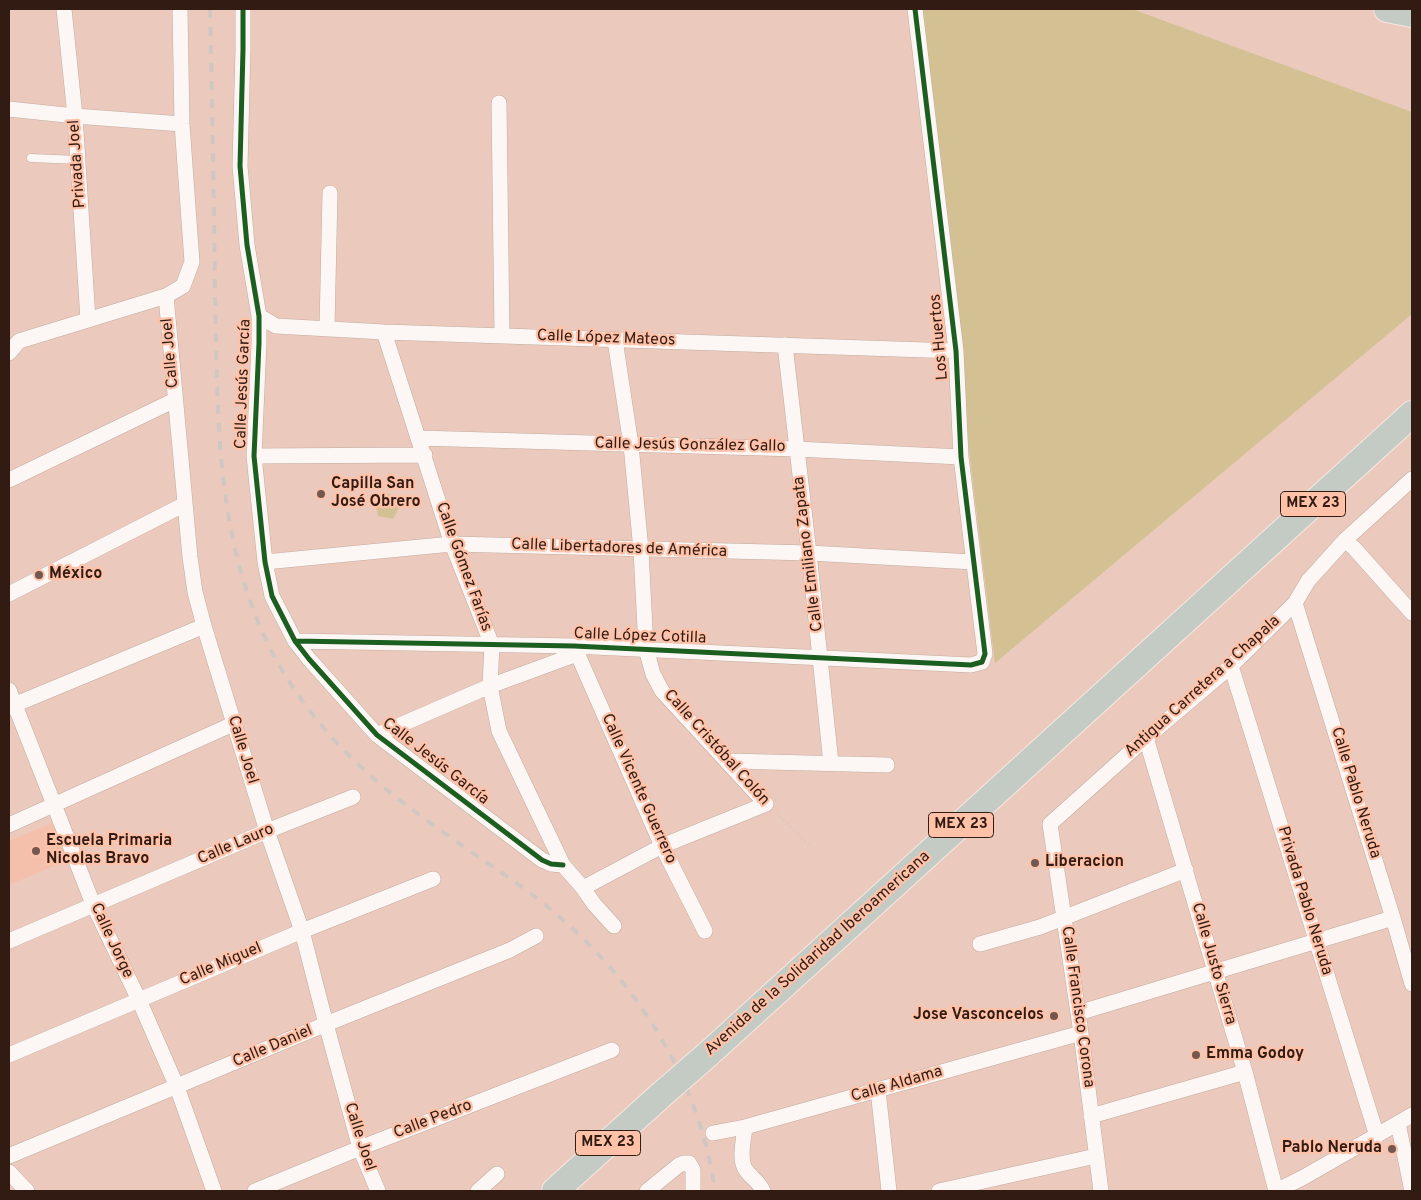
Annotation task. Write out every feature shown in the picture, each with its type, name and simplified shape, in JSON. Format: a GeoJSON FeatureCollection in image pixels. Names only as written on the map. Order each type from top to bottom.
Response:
{"type":"FeatureCollection","features":[{"type":"Feature","properties":{"kind":"highway"},"geometry":{"type":"LineString","coordinates":[[1387,9],[1412,14]]}},
{"type":"Feature","properties":{"kind":"highway","name":"Avenida de la Solidaridad Iberoamericana"},"geometry":{"type":"LineString","coordinates":[[555,1191],[1412,414]]}},
{"type":"Feature","properties":{"kind":"street","name":"Privada Joel"},"geometry":{"type":"LineString","coordinates":[[64,9],[64,24],[75,116],[88,320]]}},
{"type":"Feature","properties":{"kind":"street"},"geometry":{"type":"LineString","coordinates":[[9,353],[14,337],[88,320],[172,294],[183,286],[192,262],[182,124],[180,9]]}},
{"type":"Feature","properties":{"kind":"street","name":"Calle Jesús García"},"geometry":{"type":"LineString","coordinates":[[243,9],[244,49],[240,166],[247,245],[259,316],[260,343],[254,456],[265,562],[272,596],[295,641],[308,659],[377,735],[542,860],[550,864],[563,865]]}},
{"type":"Feature","properties":{"kind":"street","name":"Los Huertos"},"geometry":{"type":"LineString","coordinates":[[915,9],[956,351],[961,457],[985,654],[982,662]]}},
{"type":"Feature","properties":{"kind":"street"},"geometry":{"type":"LineString","coordinates":[[499,103],[502,334]]}},
{"type":"Feature","properties":{"kind":"street"},"geometry":{"type":"LineString","coordinates":[[9,109],[182,124]]}},
{"type":"Feature","properties":{"kind":"street"},"geometry":{"type":"LineString","coordinates":[[327,328],[330,193]]}},
{"type":"Feature","properties":{"kind":"street","name":"Calle Joel"},"geometry":{"type":"LineString","coordinates":[[172,294],[175,400],[195,592],[233,724],[267,831],[302,931],[360,1148],[378,1191]]}},
{"type":"Feature","properties":{"kind":"street","name":"Calle López Mateos"},"geometry":{"type":"LineString","coordinates":[[259,316],[276,326],[384,332],[502,334],[615,340],[956,351]]}},
{"type":"Feature","properties":{"kind":"street","name":"Calle Gómez Farías"},"geometry":{"type":"LineString","coordinates":[[384,332],[452,544],[492,645],[490,686],[499,730],[563,865],[614,926]]}},
{"type":"Feature","properties":{"kind":"street","name":"Calle Cristóbal Colón"},"geometry":{"type":"LineString","coordinates":[[615,340],[630,445],[641,550],[646,649],[653,674],[662,691],[729,761],[766,804]]}},
{"type":"Feature","properties":{"kind":"street","name":"Calle Emiliano Zapata"},"geometry":{"type":"LineString","coordinates":[[784,345],[832,764]]}},
{"type":"Feature","properties":{"kind":"street"},"geometry":{"type":"LineString","coordinates":[[9,480],[175,400]]}},
{"type":"Feature","properties":{"kind":"street","name":"Calle Jesús González Gallo"},"geometry":{"type":"LineString","coordinates":[[419,438],[796,449],[961,457]]}},
{"type":"Feature","properties":{"kind":"street"},"geometry":{"type":"LineString","coordinates":[[254,456],[425,455]]}},
{"type":"Feature","properties":{"kind":"street","name":"Antigua Carretera a Chapala"},"geometry":{"type":"LineString","coordinates":[[1050,824],[1146,738],[1231,666],[1295,603],[1308,581],[1345,540],[1412,479]]}},
{"type":"Feature","properties":{"kind":"street"},"geometry":{"type":"LineString","coordinates":[[9,594],[185,504]]}},
{"type":"Feature","properties":{"kind":"street"},"geometry":{"type":"LineString","coordinates":[[1345,540],[1411,610]]}},
{"type":"Feature","properties":{"kind":"street","name":"Calle Libertadores de América"},"geometry":{"type":"LineString","coordinates":[[265,562],[452,544],[809,553],[973,562]]}},
{"type":"Feature","properties":{"kind":"street","name":"Calle Pablo Neruda"},"geometry":{"type":"LineString","coordinates":[[1295,603],[1412,984]]}},
{"type":"Feature","properties":{"kind":"street"},"geometry":{"type":"LineString","coordinates":[[12,706],[204,626]]}},
{"type":"Feature","properties":{"kind":"street","name":"Calle López Cotilla"},"geometry":{"type":"LineString","coordinates":[[295,641],[492,645],[576,650],[646,649],[971,665],[982,662]]}},
{"type":"Feature","properties":{"kind":"street"},"geometry":{"type":"LineString","coordinates":[[377,735],[576,650]]}},
{"type":"Feature","properties":{"kind":"street","name":"Calle Vicente Guerrero"},"geometry":{"type":"LineString","coordinates":[[576,650],[662,846],[704,931]]}},
{"type":"Feature","properties":{"kind":"street","name":"Privada Pablo Neruda"},"geometry":{"type":"LineString","coordinates":[[1231,666],[1377,1136]]}},
{"type":"Feature","properties":{"kind":"street","name":"Calle Jorge"},"geometry":{"type":"LineString","coordinates":[[9,690],[12,706],[93,904],[139,1000],[177,1087],[214,1191]]}},
{"type":"Feature","properties":{"kind":"street"},"geometry":{"type":"LineString","coordinates":[[9,825],[233,724]]}},
{"type":"Feature","properties":{"kind":"street","name":"Calle Justo Sierra"},"geometry":{"type":"LineString","coordinates":[[1146,738],[1245,1072],[1276,1191]]}},
{"type":"Feature","properties":{"kind":"street"},"geometry":{"type":"LineString","coordinates":[[729,761],[887,765]]}},
{"type":"Feature","properties":{"kind":"street","name":"Calle Lauro"},"geometry":{"type":"LineString","coordinates":[[9,941],[267,831],[353,797]]}},
{"type":"Feature","properties":{"kind":"street"},"geometry":{"type":"LineString","coordinates":[[583,888],[662,846],[766,804]]}},
{"type":"Feature","properties":{"kind":"street","name":"Calle Francisco Corona"},"geometry":{"type":"LineString","coordinates":[[1050,824],[1081,1033],[1101,1191]]}},
{"type":"Feature","properties":{"kind":"street"},"geometry":{"type":"LineString","coordinates":[[980,944],[1040,927],[1186,870]]}},
{"type":"Feature","properties":{"kind":"street","name":"Calle Miguel"},"geometry":{"type":"LineString","coordinates":[[9,1054],[433,878]]}},
{"type":"Feature","properties":{"kind":"street"},"geometry":{"type":"LineString","coordinates":[[1078,1013],[1393,918]]}},
{"type":"Feature","properties":{"kind":"street","name":"Calle Daniel"},"geometry":{"type":"LineString","coordinates":[[9,1156],[326,1024],[510,950],[536,936]]}},
{"type":"Feature","properties":{"kind":"street","name":"Calle Aldama"},"geometry":{"type":"LineString","coordinates":[[713,1133],[745,1127],[1081,1033]]}},
{"type":"Feature","properties":{"kind":"street","name":"Calle Pedro"},"geometry":{"type":"LineString","coordinates":[[256,1191],[360,1148],[612,1050]]}},
{"type":"Feature","properties":{"kind":"street"},"geometry":{"type":"LineString","coordinates":[[1091,1116],[1245,1072]]}},
{"type":"Feature","properties":{"kind":"street"},"geometry":{"type":"LineString","coordinates":[[878,1090],[890,1191]]}},
{"type":"Feature","properties":{"kind":"street"},"geometry":{"type":"LineString","coordinates":[[1276,1191],[1306,1184],[1398,1122],[1412,1115]]}},
{"type":"Feature","properties":{"kind":"street"},"geometry":{"type":"LineString","coordinates":[[1398,1122],[1412,1191]]}},
{"type":"Feature","properties":{"kind":"street"},"geometry":{"type":"LineString","coordinates":[[745,1127],[742,1162],[763,1191]]}},
{"type":"Feature","properties":{"kind":"street"},"geometry":{"type":"LineString","coordinates":[[939,1191],[1096,1156]]}},
{"type":"Feature","properties":{"kind":"street"},"geometry":{"type":"LineString","coordinates":[[647,1191],[679,1164],[684,1163],[689,1163],[693,1170],[694,1191]]}},
{"type":"Feature","properties":{"kind":"street"},"geometry":{"type":"LineString","coordinates":[[9,1172],[27,1191]]}},
{"type":"Feature","properties":{"kind":"street"},"geometry":{"type":"LineString","coordinates":[[478,1191],[497,1174]]}},
{"type":"Feature","properties":{"kind":"lane"},"geometry":{"type":"LineString","coordinates":[[31,158],[78,160]]}},
{"type":"Feature","properties":{"kind":"shaded area"},"geometry":{"type":"Polygon","coordinates":[[[915,9],[1132,9],[1412,112],[1412,314],[995,663],[915,9]]]}},
{"type":"Feature","properties":{"kind":"shaded area"},"geometry":{"type":"Polygon","coordinates":[[[389,494],[401,504],[393,519],[378,516],[375,501],[389,494]]]}},
{"type":"Feature","properties":{"kind":"shaded area","name":"Escuela Primaria Nicolas Bravo"},"geometry":{"type":"Polygon","coordinates":[[[52,823],[68,860],[9,885],[9,841],[52,823]]]}},
{"type":"Feature","properties":{"kind":"railway"},"geometry":{"type":"LineString","coordinates":[[210,9],[217,382],[223,473],[229,518],[238,562],[252,605],[270,648],[297,694],[348,755],[409,807],[538,899],[571,927],[630,992],[655,1028],[676,1066],[694,1106],[707,1148],[715,1191]]}},
{"type":"Feature","properties":{"kind":"cycle path"},"geometry":{"type":"LineString","coordinates":[[243,9],[240,166],[247,245],[259,316],[254,456],[265,562],[272,596],[295,641],[377,735],[542,860],[551,864],[563,865]]}},
{"type":"Feature","properties":{"kind":"cycle path"},"geometry":{"type":"LineString","coordinates":[[295,641],[574,646],[971,665],[982,662],[985,654],[961,457],[956,351],[915,9]]}},
{"type":"Feature","properties":{"kind":"place","name":"Capilla San José Obrero"},"geometry":{"type":"Point","coordinates":[321,494]}},
{"type":"Feature","properties":{"kind":"place","name":"México"},"geometry":{"type":"Point","coordinates":[39,575]}},
{"type":"Feature","properties":{"kind":"place","name":"Escuela Primaria Nicolas Bravo"},"geometry":{"type":"Point","coordinates":[36,851]}},
{"type":"Feature","properties":{"kind":"place","name":"Liberacion"},"geometry":{"type":"Point","coordinates":[1035,863]}},
{"type":"Feature","properties":{"kind":"place","name":"Jose Vasconcelos"},"geometry":{"type":"Point","coordinates":[1054,1016]}},
{"type":"Feature","properties":{"kind":"place","name":"Emma Godoy"},"geometry":{"type":"Point","coordinates":[1196,1055]}},
{"type":"Feature","properties":{"kind":"place","name":"Pablo Neruda"},"geometry":{"type":"Point","coordinates":[1392,1149]}}]}
